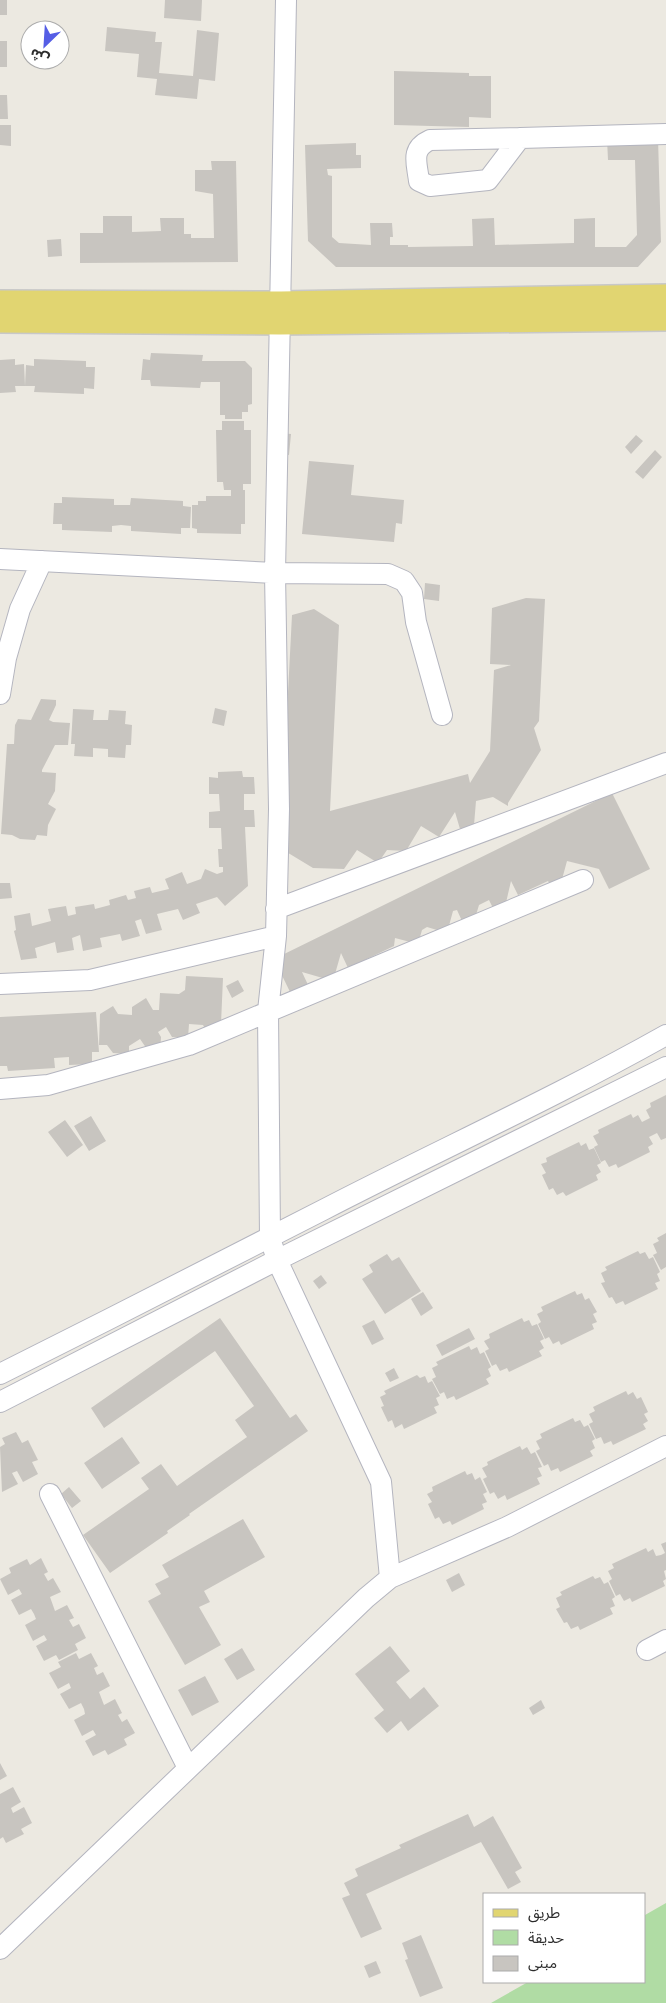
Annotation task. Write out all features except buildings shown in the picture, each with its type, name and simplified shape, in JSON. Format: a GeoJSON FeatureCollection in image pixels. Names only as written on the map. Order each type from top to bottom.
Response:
{"type":"FeatureCollection","features":[{"type":"Feature","properties":{"kind":"main road"},"geometry":{"type":"LineString","coordinates":[[0,320],[280,313],[666,296]]}},
{"type":"Feature","properties":{"kind":"main road"},"geometry":{"type":"LineString","coordinates":[[0,303],[280,313],[666,318]]}},
{"type":"Feature","properties":{"kind":"street"},"geometry":{"type":"LineString","coordinates":[[286,0],[276,573],[279,809],[276,936],[268,1012],[270,1238],[277,1260],[381,1482],[390,1578]]}},
{"type":"Feature","properties":{"kind":"street"},"geometry":{"type":"LineString","coordinates":[[520,138],[488,180],[430,186],[419,181],[416,154],[422,144],[430,140],[666,134]]}},
{"type":"Feature","properties":{"kind":"street"},"geometry":{"type":"LineString","coordinates":[[0,559],[276,573],[388,574],[404,581],[412,593],[416,622],[442,715]]}},
{"type":"Feature","properties":{"kind":"street"},"geometry":{"type":"LineString","coordinates":[[0,694],[6,658],[20,609],[42,561]]}},
{"type":"Feature","properties":{"kind":"street"},"geometry":{"type":"LineString","coordinates":[[276,910],[666,763]]}},
{"type":"Feature","properties":{"kind":"street"},"geometry":{"type":"LineString","coordinates":[[0,1089],[48,1085],[189,1045],[584,880]]}},
{"type":"Feature","properties":{"kind":"street"},"geometry":{"type":"LineString","coordinates":[[0,984],[90,980],[276,936]]}},
{"type":"Feature","properties":{"kind":"street"},"geometry":{"type":"LineString","coordinates":[[0,1374],[596,1074],[666,1035]]}},
{"type":"Feature","properties":{"kind":"street"},"geometry":{"type":"LineString","coordinates":[[0,1402],[277,1260],[666,1067]]}},
{"type":"Feature","properties":{"kind":"street"},"geometry":{"type":"LineString","coordinates":[[0,1949],[366,1598],[390,1578],[507,1527],[666,1446]]}},
{"type":"Feature","properties":{"kind":"street"},"geometry":{"type":"LineString","coordinates":[[50,1494],[188,1768]]}},
{"type":"Feature","properties":{"kind":"street"},"geometry":{"type":"LineString","coordinates":[[647,1650],[666,1640]]}},
{"type":"Feature","properties":{"kind":"green space"},"geometry":{"type":"Polygon","coordinates":[[[666,1903],[666,2003],[491,2003],[526,1983],[646,1983],[646,1914],[666,1903]]]}}]}
